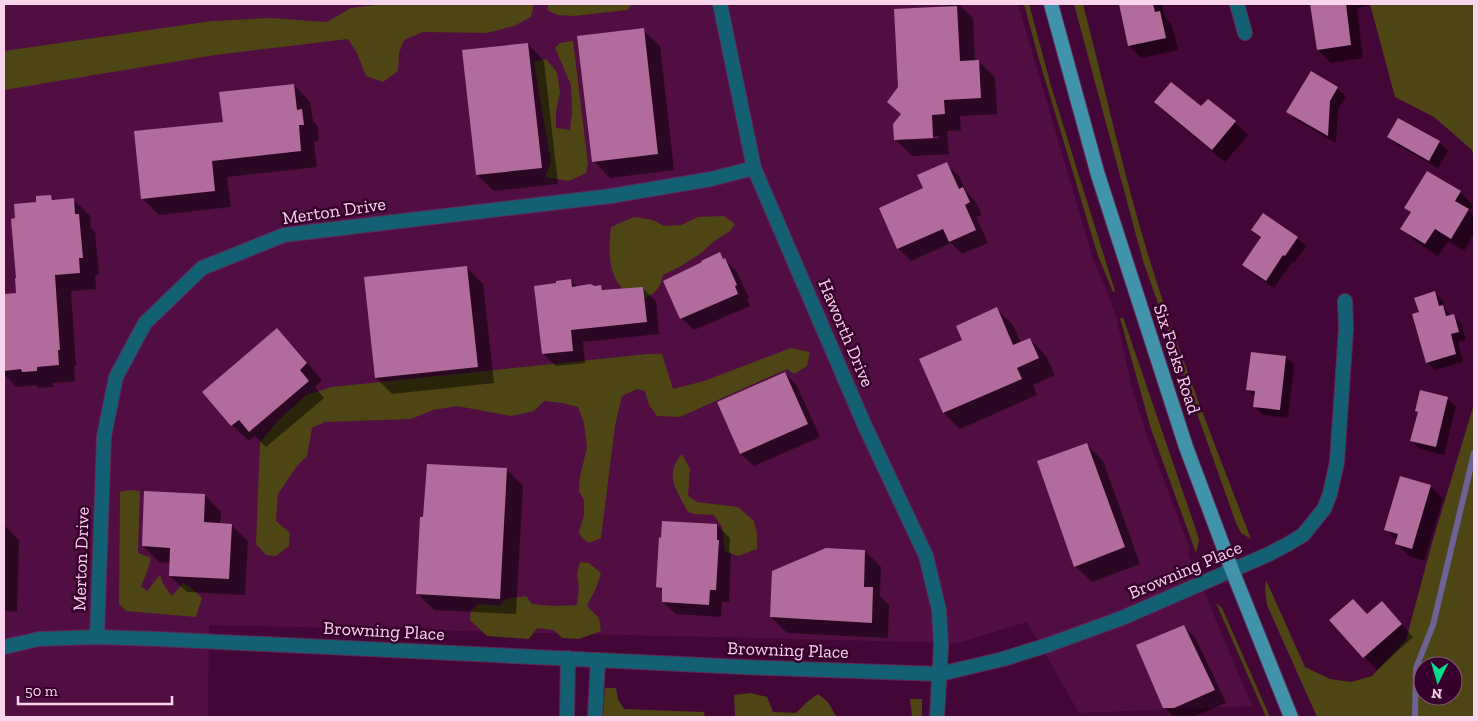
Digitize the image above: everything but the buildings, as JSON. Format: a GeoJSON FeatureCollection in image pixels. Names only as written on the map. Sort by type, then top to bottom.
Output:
{"type":"FeatureCollection","features":[{"type":"Feature","properties":{"kind":"main road","name":"Six Forks Road"},"geometry":{"type":"LineString","coordinates":[[1051,4],[1098,175],[1186,447],[1232,570],[1292,717]]}},
{"type":"Feature","properties":{"kind":"street","name":"Haworth Drive"},"geometry":{"type":"LineString","coordinates":[[720,4],[754,168],[880,459],[926,556],[939,610],[941,645],[938,717]]}},
{"type":"Feature","properties":{"kind":"street"},"geometry":{"type":"LineString","coordinates":[[1237,4],[1245,33]]}},
{"type":"Feature","properties":{"kind":"street","name":"Merton Drive"},"geometry":{"type":"LineString","coordinates":[[97,637],[104,436],[116,377],[145,323],[202,268],[284,235],[611,196],[712,179],[754,168]]}},
{"type":"Feature","properties":{"kind":"street","name":"Browning Place"},"geometry":{"type":"LineString","coordinates":[[4,647],[39,639],[97,637],[743,667],[940,674],[1003,659],[1122,618],[1269,554],[1303,535],[1324,509],[1330,494],[1337,462],[1346,329],[1345,301]]}},
{"type":"Feature","properties":{"kind":"street"},"geometry":{"type":"LineString","coordinates":[[567,717],[568,658]]}},
{"type":"Feature","properties":{"kind":"street"},"geometry":{"type":"LineString","coordinates":[[595,717],[598,660]]}},
{"type":"Feature","properties":{"kind":"shaded area"},"geometry":{"type":"Polygon","coordinates":[[[4,4],[1018,4],[1093,259],[1116,316],[1131,384],[1147,436],[1190,549],[1188,553],[1252,706],[1079,713],[1027,622],[958,643],[209,625],[208,717],[4,717],[4,4]]]}},
{"type":"Feature","properties":{"kind":"shaded area"},"geometry":{"type":"Polygon","coordinates":[[[384,4],[534,4],[531,17],[514,26],[487,33],[423,32],[404,40],[399,53],[398,71],[383,82],[366,76],[357,53],[348,39],[215,55],[4,90],[4,51],[212,21],[270,18],[327,22],[351,8],[384,4]]]}},
{"type":"Feature","properties":{"kind":"shaded area"},"geometry":{"type":"Polygon","coordinates":[[[548,4],[632,4],[627,10],[574,16],[558,15],[547,10],[548,4]]]}},
{"type":"Feature","properties":{"kind":"shaded area"},"geometry":{"type":"Polygon","coordinates":[[[1024,4],[1029,4],[1051,86],[1115,291],[1113,292],[1098,256],[1024,4]]]}},
{"type":"Feature","properties":{"kind":"shaded area"},"geometry":{"type":"Polygon","coordinates":[[[1074,4],[1083,4],[1132,197],[1161,296],[1198,401],[1251,539],[1241,533],[1236,523],[1143,261],[1074,4]]]}},
{"type":"Feature","properties":{"kind":"shaded area"},"geometry":{"type":"Polygon","coordinates":[[[1370,4],[1474,4],[1474,158],[1472,150],[1434,117],[1395,97],[1370,4]]]}},
{"type":"Feature","properties":{"kind":"shaded area"},"geometry":{"type":"Polygon","coordinates":[[[573,41],[588,164],[586,173],[569,181],[545,177],[551,163],[534,62],[546,59],[557,72],[560,92],[556,111],[556,128],[570,130],[572,113],[571,85],[555,48],[560,43],[573,41]]]}},
{"type":"Feature","properties":{"kind":"shaded area"},"geometry":{"type":"Polygon","coordinates":[[[724,216],[735,224],[730,231],[713,242],[700,254],[663,275],[660,285],[651,295],[637,301],[617,282],[610,259],[611,227],[634,217],[653,220],[664,226],[681,225],[698,217],[724,216]]]}},
{"type":"Feature","properties":{"kind":"shaded area"},"geometry":{"type":"Polygon","coordinates":[[[1123,317],[1197,533],[1199,540],[1196,553],[1151,429],[1120,319],[1123,317]]]}},
{"type":"Feature","properties":{"kind":"shaded area"},"geometry":{"type":"Polygon","coordinates":[[[791,348],[810,352],[807,366],[794,374],[787,369],[680,417],[657,416],[649,405],[645,391],[637,389],[622,396],[615,426],[601,538],[589,543],[582,538],[579,532],[584,515],[584,500],[579,491],[580,477],[587,447],[584,423],[578,407],[544,401],[534,411],[512,416],[457,406],[433,410],[411,419],[325,422],[312,428],[307,456],[297,466],[278,494],[276,521],[290,533],[289,546],[276,556],[266,555],[256,544],[260,442],[278,421],[306,395],[332,387],[648,354],[662,354],[673,389],[704,381],[791,348]]]}},
{"type":"Feature","properties":{"kind":"shaded area"},"geometry":{"type":"Polygon","coordinates":[[[1474,404],[1474,717],[1317,717],[1267,605],[1266,580],[1305,667],[1330,679],[1351,682],[1372,676],[1406,640],[1432,543],[1474,404]]]}},
{"type":"Feature","properties":{"kind":"shaded area"},"geometry":{"type":"Polygon","coordinates":[[[682,454],[690,469],[688,496],[697,502],[738,507],[754,521],[757,534],[757,549],[738,556],[725,551],[722,527],[714,515],[688,512],[676,490],[673,476],[673,469],[682,454]]]}},
{"type":"Feature","properties":{"kind":"shaded area"},"geometry":{"type":"Polygon","coordinates":[[[140,491],[138,553],[151,558],[141,586],[147,591],[160,575],[163,584],[172,596],[183,583],[202,598],[196,617],[126,611],[119,604],[120,492],[140,491]]]}},
{"type":"Feature","properties":{"kind":"shaded area"},"geometry":{"type":"Polygon","coordinates":[[[580,562],[589,563],[601,573],[587,606],[599,618],[601,631],[579,639],[562,638],[554,630],[537,628],[529,639],[487,636],[470,620],[471,610],[480,604],[499,606],[506,599],[526,596],[532,604],[554,606],[577,605],[579,588],[577,574],[580,562]]]}},
{"type":"Feature","properties":{"kind":"shaded area"},"geometry":{"type":"Polygon","coordinates":[[[1216,603],[1222,608],[1270,717],[1266,717],[1216,603]]]}},
{"type":"Feature","properties":{"kind":"shaded area"},"geometry":{"type":"Polygon","coordinates":[[[605,688],[616,688],[618,699],[624,709],[704,712],[705,717],[603,717],[605,688]]]}},
{"type":"Feature","properties":{"kind":"shaded area"},"geometry":{"type":"Polygon","coordinates":[[[750,693],[767,697],[773,712],[796,713],[818,694],[828,702],[838,717],[735,717],[734,695],[750,693]]]}},
{"type":"Feature","properties":{"kind":"shaded area"},"geometry":{"type":"Polygon","coordinates":[[[910,699],[922,699],[922,717],[912,717],[910,699]]]}},
{"type":"Feature","properties":{"kind":"waterway"},"geometry":{"type":"LineString","coordinates":[[1415,717],[1416,668],[1433,625],[1474,453]]}}]}
